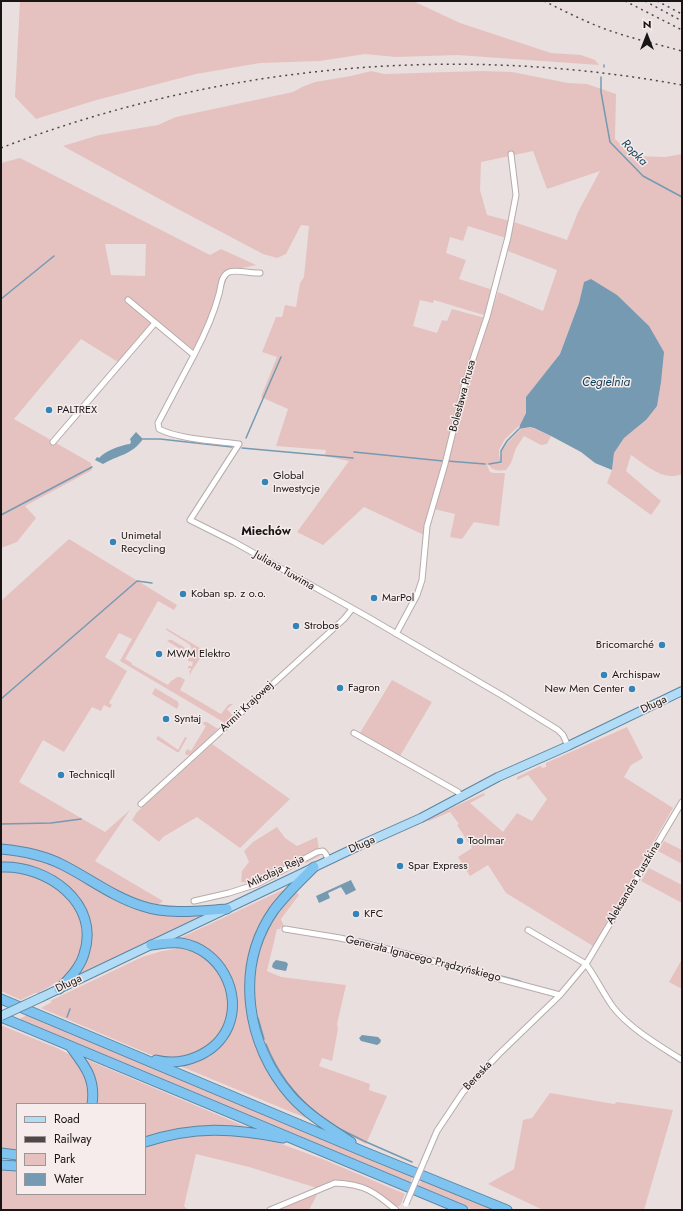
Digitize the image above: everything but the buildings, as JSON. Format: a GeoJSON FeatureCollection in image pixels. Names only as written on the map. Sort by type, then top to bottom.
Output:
{"type":"FeatureCollection","features":[{"type":"Feature","properties":{"kind":"highway"},"geometry":{"type":"LineString","coordinates":[[1,849],[30,853],[54,861],[120,897],[152,909],[184,911],[227,909]]}},
{"type":"Feature","properties":{"kind":"highway"},"geometry":{"type":"LineString","coordinates":[[1,867],[27,869],[51,879],[69,893],[82,912],[87,931],[87,943],[84,955],[76,969],[59,989]]}},
{"type":"Feature","properties":{"kind":"highway"},"geometry":{"type":"LineString","coordinates":[[314,867],[283,898],[274,911],[255,949],[249,993],[254,1028],[262,1051],[272,1070],[291,1096],[315,1118],[367,1153]]}},
{"type":"Feature","properties":{"kind":"highway"},"geometry":{"type":"LineString","coordinates":[[135,1055],[158,1061],[169,1062],[183,1061],[200,1056],[214,1046],[224,1034],[228,1027],[232,1011],[232,997],[226,976],[219,965],[209,955],[195,948],[182,944],[150,945]]}},
{"type":"Feature","properties":{"kind":"highway"},"geometry":{"type":"LineString","coordinates":[[1,999],[367,1153],[507,1210]]}},
{"type":"Feature","properties":{"kind":"highway"},"geometry":{"type":"LineString","coordinates":[[1,1017],[464,1210]]}},
{"type":"Feature","properties":{"kind":"highway"},"geometry":{"type":"LineString","coordinates":[[69,1045],[88,1073],[92,1087],[92,1103]]}},
{"type":"Feature","properties":{"kind":"highway"},"geometry":{"type":"LineString","coordinates":[[146,1142],[179,1133],[217,1130],[258,1133],[304,1143]]}},
{"type":"Feature","properties":{"kind":"highway"},"geometry":{"type":"LineString","coordinates":[[1,1153],[16,1155]]}},
{"type":"Feature","properties":{"kind":"highway"},"geometry":{"type":"LineString","coordinates":[[1,1165],[16,1166]]}},
{"type":"Feature","properties":{"kind":"main road","name":"Długa"},"geometry":{"type":"LineString","coordinates":[[1,1017],[415,820],[498,777],[568,746],[682,691]]}},
{"type":"Feature","properties":{"kind":"street","name":"Bolesława Prusa"},"geometry":{"type":"LineString","coordinates":[[396,634],[417,595],[422,580],[427,526],[448,454],[465,383],[487,317],[508,237],[516,195],[511,154]]}},
{"type":"Feature","properties":{"kind":"street","name":"Juliana Tuwima"},"geometry":{"type":"LineString","coordinates":[[260,273],[238,271],[228,272],[223,276],[213,315],[204,336],[158,423],[159,429],[166,432],[195,439],[239,444],[190,520],[234,542],[396,634],[552,726],[561,733],[568,746]]}},
{"type":"Feature","properties":{"kind":"street"},"geometry":{"type":"LineString","coordinates":[[128,300],[194,355]]}},
{"type":"Feature","properties":{"kind":"street"},"geometry":{"type":"LineString","coordinates":[[53,442],[155,323]]}},
{"type":"Feature","properties":{"kind":"street","name":"Armii Krajowej"},"geometry":{"type":"LineString","coordinates":[[141,804],[333,630],[348,616],[352,609]]}},
{"type":"Feature","properties":{"kind":"street"},"geometry":{"type":"LineString","coordinates":[[354,733],[458,792],[461,797]]}},
{"type":"Feature","properties":{"kind":"street","name":"Aleksandra Puszkina"},"geometry":{"type":"LineString","coordinates":[[586,964],[682,802]]}},
{"type":"Feature","properties":{"kind":"street","name":"Mikołaja Reja"},"geometry":{"type":"LineString","coordinates":[[194,901],[257,884],[317,852],[323,851],[329,860]]}},
{"type":"Feature","properties":{"kind":"street","name":"Generała Ignacego Prądzyńskiego"},"geometry":{"type":"LineString","coordinates":[[285,929],[340,938],[387,949],[560,995]]}},
{"type":"Feature","properties":{"kind":"street"},"geometry":{"type":"LineString","coordinates":[[528,930],[586,964],[619,1013],[655,1043],[682,1060]]}},
{"type":"Feature","properties":{"kind":"street","name":"Bereska"},"geometry":{"type":"LineString","coordinates":[[404,1210],[438,1131],[463,1092],[499,1054],[560,995],[586,964]]}},
{"type":"Feature","properties":{"kind":"street"},"geometry":{"type":"LineString","coordinates":[[270,1210],[335,1183],[368,1189],[377,1194],[396,1210]]}},
{"type":"Feature","properties":{"kind":"green space"},"geometry":{"type":"Polygon","coordinates":[[[20,1],[413,1],[460,23],[551,53],[581,55],[595,60],[599,65],[457,55],[396,57],[365,54],[320,61],[260,63],[196,74],[93,101],[36,119],[15,97],[20,1]]]}},
{"type":"Feature","properties":{"kind":"green space"},"geometry":{"type":"Polygon","coordinates":[[[371,71],[384,74],[482,71],[512,72],[568,83],[587,84],[616,94],[615,139],[633,156],[665,157],[682,154],[682,474],[668,476],[661,474],[649,468],[631,455],[626,471],[661,501],[651,515],[607,483],[612,470],[614,453],[624,438],[646,420],[584,282],[579,303],[560,354],[526,397],[526,413],[520,425],[505,439],[499,450],[501,464],[502,451],[508,442],[521,429],[530,427],[551,436],[547,444],[541,445],[524,436],[516,448],[511,463],[506,470],[496,470],[487,465],[490,472],[505,473],[499,526],[474,522],[462,539],[450,537],[455,514],[434,509],[425,526],[424,535],[364,507],[323,545],[297,532],[349,461],[325,456],[326,450],[276,446],[288,409],[261,397],[277,357],[262,352],[276,317],[282,317],[285,305],[296,307],[300,283],[304,277],[309,226],[301,225],[286,254],[277,258],[263,254],[63,146],[99,135],[158,125],[176,117],[293,92],[315,82],[371,71]],[[533,151],[481,162],[480,190],[487,215],[510,221],[506,238],[468,226],[463,241],[450,237],[446,253],[466,260],[459,279],[493,290],[486,314],[484,315],[434,300],[433,303],[420,300],[413,326],[437,333],[442,320],[447,321],[452,309],[485,318],[468,368],[467,386],[498,292],[543,311],[557,270],[508,251],[514,222],[567,240],[578,212],[600,171],[547,189],[533,151]]]}},
{"type":"Feature","properties":{"kind":"green space"},"geometry":{"type":"Polygon","coordinates":[[[20,158],[210,255],[221,249],[256,265],[238,269],[227,269],[219,285],[208,323],[194,350],[155,320],[118,362],[81,339],[14,419],[91,463],[92,470],[25,506],[36,518],[17,542],[1,548],[1,163],[20,158]],[[105,244],[111,275],[145,276],[146,244],[105,244]]]}},
{"type":"Feature","properties":{"kind":"green space"},"geometry":{"type":"Polygon","coordinates":[[[69,539],[177,605],[174,610],[158,601],[125,659],[168,685],[172,680],[180,677],[185,680],[180,690],[221,714],[228,705],[233,704],[227,709],[233,716],[225,723],[120,661],[132,639],[119,633],[105,657],[127,671],[109,703],[112,705],[110,708],[104,705],[101,711],[92,707],[64,752],[43,740],[19,782],[105,832],[130,810],[95,861],[163,901],[155,907],[130,899],[64,862],[1,845],[1,601],[69,539]]]}},
{"type":"Feature","properties":{"kind":"green space"},"geometry":{"type":"Polygon","coordinates":[[[166,628],[205,651],[191,672],[191,675],[189,671],[191,670],[190,668],[188,669],[188,666],[192,666],[193,662],[188,661],[189,656],[193,657],[190,655],[192,648],[189,644],[168,631],[166,628]]]}},
{"type":"Feature","properties":{"kind":"green space"},"geometry":{"type":"Polygon","coordinates":[[[172,640],[184,647],[185,653],[182,658],[178,658],[182,650],[167,641],[172,640]]]}},
{"type":"Feature","properties":{"kind":"green space"},"geometry":{"type":"Polygon","coordinates":[[[392,680],[432,702],[400,756],[360,733],[392,680]]]}},
{"type":"Feature","properties":{"kind":"green space"},"geometry":{"type":"Polygon","coordinates":[[[155,688],[177,701],[179,704],[177,709],[152,694],[155,688]]]}},
{"type":"Feature","properties":{"kind":"green space"},"geometry":{"type":"Polygon","coordinates":[[[204,722],[207,722],[218,729],[191,755],[186,755],[185,752],[188,749],[191,751],[206,726],[203,724],[204,722]]]}},
{"type":"Feature","properties":{"kind":"green space"},"geometry":{"type":"Polygon","coordinates":[[[627,727],[643,758],[631,765],[624,777],[673,808],[593,946],[506,893],[488,865],[470,876],[458,857],[472,848],[457,825],[459,824],[450,812],[429,821],[426,820],[484,793],[485,795],[470,803],[503,832],[517,813],[532,821],[547,799],[528,775],[517,780],[517,777],[540,766],[542,768],[546,767],[546,763],[627,727]]]}},
{"type":"Feature","properties":{"kind":"green space"},"geometry":{"type":"Polygon","coordinates":[[[158,736],[178,750],[185,737],[187,738],[179,752],[177,752],[156,739],[158,736]]]}},
{"type":"Feature","properties":{"kind":"green space"},"geometry":{"type":"Polygon","coordinates":[[[212,744],[290,799],[240,848],[197,817],[163,837],[159,842],[132,820],[137,812],[212,744]]]}},
{"type":"Feature","properties":{"kind":"green space"},"geometry":{"type":"Polygon","coordinates":[[[277,827],[285,838],[297,846],[317,837],[320,856],[306,863],[297,860],[252,883],[241,882],[242,871],[249,862],[244,851],[253,842],[277,827]]]}},
{"type":"Feature","properties":{"kind":"green space"},"geometry":{"type":"Polygon","coordinates":[[[664,841],[682,850],[682,864],[658,851],[664,841]]]}},
{"type":"Feature","properties":{"kind":"green space"},"geometry":{"type":"Polygon","coordinates":[[[1,852],[12,853],[49,862],[117,899],[205,914],[77,976],[88,954],[92,936],[90,922],[85,909],[67,886],[55,877],[25,865],[1,864],[1,852]]]}},
{"type":"Feature","properties":{"kind":"green space"},"geometry":{"type":"Polygon","coordinates":[[[649,868],[682,885],[682,903],[641,881],[649,868]]]}},
{"type":"Feature","properties":{"kind":"green space"},"geometry":{"type":"Polygon","coordinates":[[[1,871],[20,872],[38,876],[58,890],[75,907],[83,928],[84,939],[81,951],[76,963],[69,973],[38,993],[21,1000],[1,991],[1,871]]]}},
{"type":"Feature","properties":{"kind":"green space"},"geometry":{"type":"Polygon","coordinates":[[[291,886],[250,960],[257,1046],[313,1121],[180,1066],[204,1058],[219,1047],[226,1036],[236,1009],[237,996],[230,974],[217,957],[204,947],[178,939],[291,886]]]}},
{"type":"Feature","properties":{"kind":"green space"},"geometry":{"type":"Polygon","coordinates":[[[296,892],[299,895],[281,919],[284,927],[277,929],[267,971],[281,977],[346,985],[337,1024],[338,1029],[332,1061],[322,1058],[319,1066],[370,1084],[369,1090],[387,1096],[366,1144],[333,1126],[314,1113],[294,1095],[275,1069],[261,1038],[253,993],[259,950],[270,923],[286,900],[296,892]]]}},
{"type":"Feature","properties":{"kind":"green space"},"geometry":{"type":"Polygon","coordinates":[[[177,947],[194,951],[216,969],[225,984],[228,1005],[226,1018],[220,1030],[202,1049],[190,1055],[177,1058],[158,1057],[41,1008],[52,1002],[50,1001],[142,957],[175,949],[177,947]]]}},
{"type":"Feature","properties":{"kind":"green space"},"geometry":{"type":"Polygon","coordinates":[[[682,959],[682,989],[669,982],[682,959]]]}},
{"type":"Feature","properties":{"kind":"green space"},"geometry":{"type":"Polygon","coordinates":[[[27,1015],[413,1175],[410,1183],[18,1020],[27,1015]]]}},
{"type":"Feature","properties":{"kind":"green space"},"geometry":{"type":"Polygon","coordinates":[[[3,1026],[57,1048],[74,1057],[88,1081],[89,1103],[16,1103],[16,1151],[1,1150],[1,1027],[3,1026]]]}},
{"type":"Feature","properties":{"kind":"green space"},"geometry":{"type":"Polygon","coordinates":[[[83,1058],[256,1131],[146,1139],[146,1103],[94,1103],[83,1058]]]}},
{"type":"Feature","properties":{"kind":"green space"},"geometry":{"type":"Polygon","coordinates":[[[550,1093],[614,1104],[617,1102],[673,1110],[644,1210],[543,1210],[488,1184],[514,1169],[523,1120],[532,1118],[550,1093]]]}},
{"type":"Feature","properties":{"kind":"green space"},"geometry":{"type":"Polygon","coordinates":[[[221,1134],[259,1137],[325,1160],[405,1194],[400,1206],[397,1206],[396,1208],[377,1193],[336,1181],[317,1188],[249,1167],[196,1154],[184,1206],[188,1210],[1,1210],[1,1168],[16,1170],[16,1195],[146,1195],[146,1145],[181,1136],[221,1134]]]}},
{"type":"Feature","properties":{"kind":"green space"},"geometry":{"type":"Polygon","coordinates":[[[422,1179],[498,1210],[474,1210],[418,1187],[422,1179]]]}},
{"type":"Feature","properties":{"kind":"green space"},"geometry":{"type":"Polygon","coordinates":[[[319,1191],[309,1210],[276,1210],[300,1201],[319,1191]]]}},
{"type":"Feature","properties":{"kind":"water","name":"Cegielnia"},"geometry":{"type":"Polygon","coordinates":[[[591,279],[617,295],[649,326],[664,352],[657,406],[646,420],[624,438],[614,453],[612,470],[595,463],[581,452],[534,428],[530,427],[519,429],[526,413],[526,397],[560,354],[579,303],[584,282],[591,279]]]}},
{"type":"Feature","properties":{"kind":"water"},"geometry":{"type":"Polygon","coordinates":[[[136,432],[143,439],[129,452],[103,464],[95,460],[97,457],[99,458],[113,449],[130,444],[130,439],[136,432]]]}},
{"type":"Feature","properties":{"kind":"water"},"geometry":{"type":"Polygon","coordinates":[[[351,880],[356,890],[346,895],[341,887],[328,893],[330,898],[319,903],[316,896],[351,880]]]}},
{"type":"Feature","properties":{"kind":"water"},"geometry":{"type":"Polygon","coordinates":[[[276,960],[286,962],[288,964],[286,971],[272,967],[276,960]]]}},
{"type":"Feature","properties":{"kind":"water"},"geometry":{"type":"Polygon","coordinates":[[[362,1035],[378,1037],[381,1040],[380,1043],[377,1045],[361,1041],[359,1038],[362,1035]]]}},
{"type":"Feature","properties":{"kind":"waterway","name":"Ropka"},"geometry":{"type":"LineString","coordinates":[[601,77],[601,92],[610,142],[643,176],[682,197]]}},
{"type":"Feature","properties":{"kind":"waterway"},"geometry":{"type":"LineString","coordinates":[[1,299],[54,256]]}},
{"type":"Feature","properties":{"kind":"waterway"},"geometry":{"type":"LineString","coordinates":[[246,438],[281,357]]}},
{"type":"Feature","properties":{"kind":"waterway"},"geometry":{"type":"LineString","coordinates":[[489,464],[501,462],[501,451],[507,441],[519,429]]}},
{"type":"Feature","properties":{"kind":"waterway"},"geometry":{"type":"LineString","coordinates":[[143,439],[160,439],[232,447]]}},
{"type":"Feature","properties":{"kind":"waterway"},"geometry":{"type":"LineString","coordinates":[[242,448],[353,458]]}},
{"type":"Feature","properties":{"kind":"waterway"},"geometry":{"type":"LineString","coordinates":[[354,452],[443,461]]}},
{"type":"Feature","properties":{"kind":"waterway"},"geometry":{"type":"LineString","coordinates":[[447,461],[485,464]]}},
{"type":"Feature","properties":{"kind":"waterway"},"geometry":{"type":"LineString","coordinates":[[1,515],[92,467]]}},
{"type":"Feature","properties":{"kind":"waterway"},"geometry":{"type":"LineString","coordinates":[[1,699],[137,581],[152,583]]}},
{"type":"Feature","properties":{"kind":"waterway"},"geometry":{"type":"LineString","coordinates":[[1,824],[51,823],[81,819]]}},
{"type":"Feature","properties":{"kind":"waterway"},"geometry":{"type":"LineString","coordinates":[[359,939],[520,981]]}},
{"type":"Feature","properties":{"kind":"waterway"},"geometry":{"type":"LineString","coordinates":[[67,1017],[70,1009]]}},
{"type":"Feature","properties":{"kind":"waterway"},"geometry":{"type":"LineString","coordinates":[[258,1018],[264,1039]]}},
{"type":"Feature","properties":{"kind":"waterway"},"geometry":{"type":"LineString","coordinates":[[266,1044],[275,1064],[287,1082],[301,1099],[318,1114]]}},
{"type":"Feature","properties":{"kind":"waterway"},"geometry":{"type":"LineString","coordinates":[[336,1127],[412,1162]]}},
{"type":"Feature","properties":{"kind":"railway"},"geometry":{"type":"LineString","coordinates":[[544,1],[605,29],[682,51]]}},
{"type":"Feature","properties":{"kind":"railway"},"geometry":{"type":"LineString","coordinates":[[625,1],[682,30]]}},
{"type":"Feature","properties":{"kind":"railway"},"geometry":{"type":"LineString","coordinates":[[645,1],[682,21]]}},
{"type":"Feature","properties":{"kind":"railway"},"geometry":{"type":"LineString","coordinates":[[657,1],[682,14]]}},
{"type":"Feature","properties":{"kind":"railway"},"geometry":{"type":"LineString","coordinates":[[1,148],[83,120],[166,97],[251,81],[337,70],[423,65],[510,65],[596,72],[682,85]]}},
{"type":"Feature","properties":{"kind":"place","name":"PALTREX"},"geometry":{"type":"Point","coordinates":[49,410]}},
{"type":"Feature","properties":{"kind":"place","name":"Global Inwestycje"},"geometry":{"type":"Point","coordinates":[265,482]}},
{"type":"Feature","properties":{"kind":"place","name":"Unimetal Recycling"},"geometry":{"type":"Point","coordinates":[113,542]}},
{"type":"Feature","properties":{"kind":"place","name":"Koban sp. z o.o."},"geometry":{"type":"Point","coordinates":[183,594]}},
{"type":"Feature","properties":{"kind":"place","name":"MarPol"},"geometry":{"type":"Point","coordinates":[374,598]}},
{"type":"Feature","properties":{"kind":"place","name":"Strobos"},"geometry":{"type":"Point","coordinates":[296,626]}},
{"type":"Feature","properties":{"kind":"place","name":"Bricomarché"},"geometry":{"type":"Point","coordinates":[662,645]}},
{"type":"Feature","properties":{"kind":"place","name":"MWM Elektro"},"geometry":{"type":"Point","coordinates":[159,654]}},
{"type":"Feature","properties":{"kind":"place","name":"Archispaw"},"geometry":{"type":"Point","coordinates":[604,675]}},
{"type":"Feature","properties":{"kind":"place","name":"Fagron"},"geometry":{"type":"Point","coordinates":[340,688]}},
{"type":"Feature","properties":{"kind":"place","name":"New Men Center"},"geometry":{"type":"Point","coordinates":[632,689]}},
{"type":"Feature","properties":{"kind":"place","name":"Syntaj"},"geometry":{"type":"Point","coordinates":[166,719]}},
{"type":"Feature","properties":{"kind":"place","name":"Technicqll"},"geometry":{"type":"Point","coordinates":[61,775]}},
{"type":"Feature","properties":{"kind":"place","name":"Toolmar"},"geometry":{"type":"Point","coordinates":[460,841]}},
{"type":"Feature","properties":{"kind":"place","name":"Spar Express"},"geometry":{"type":"Point","coordinates":[400,866]}},
{"type":"Feature","properties":{"kind":"place","name":"KFC"},"geometry":{"type":"Point","coordinates":[356,914]}},
{"type":"Feature","properties":{"kind":"district","name":"Miechów"},"geometry":{"type":"Point","coordinates":[266,532]}}]}
